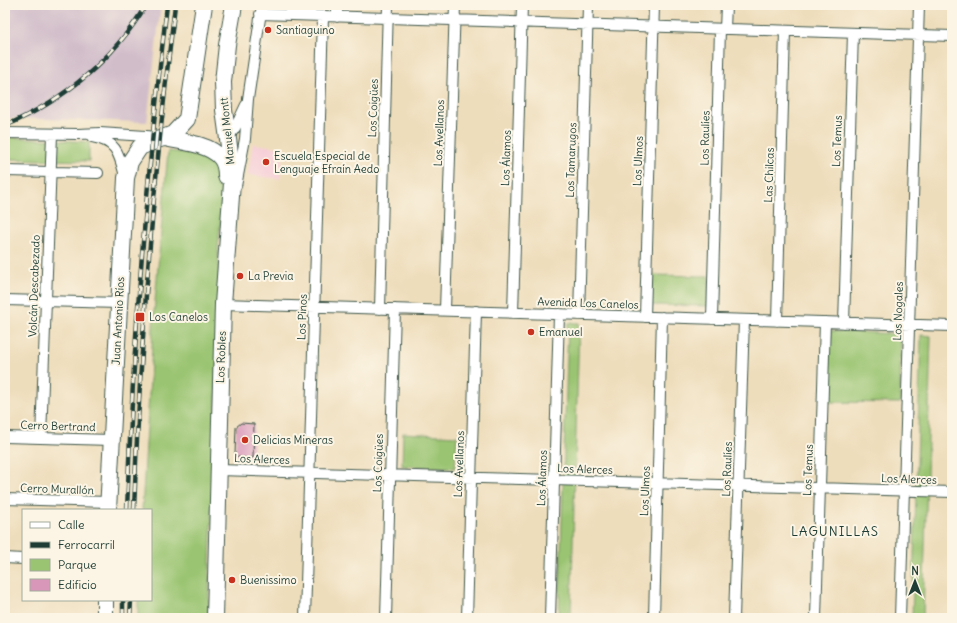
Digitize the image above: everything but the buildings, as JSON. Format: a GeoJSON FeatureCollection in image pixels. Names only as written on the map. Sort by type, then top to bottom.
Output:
{"type":"FeatureCollection","features":[{"type":"Feature","properties":{"kind":"main road"},"geometry":{"type":"LineString","coordinates":[[158,141],[180,129],[189,114],[204,5]]}},
{"type":"Feature","properties":{"kind":"main road","name":"Manuel Montt"},"geometry":{"type":"LineString","coordinates":[[229,209],[231,161],[224,110],[224,82],[227,45],[234,5]]}},
{"type":"Feature","properties":{"kind":"main road"},"geometry":{"type":"LineString","coordinates":[[158,141],[202,146],[216,145],[228,138]]}},
{"type":"Feature","properties":{"kind":"main road","name":"Juan Antonio Ríos"},"geometry":{"type":"LineString","coordinates":[[108,506],[126,178],[133,154],[140,147],[158,141]]}},
{"type":"Feature","properties":{"kind":"main road"},"geometry":{"type":"LineString","coordinates":[[202,146],[216,154],[223,161],[229,209]]}},
{"type":"Feature","properties":{"kind":"main road","name":"Los Robles"},"geometry":{"type":"LineString","coordinates":[[215,618],[223,304],[229,209]]}},
{"type":"Feature","properties":{"kind":"main road"},"geometry":{"type":"LineString","coordinates":[[105,601],[105,618]]}},
{"type":"Feature","properties":{"kind":"street"},"geometry":{"type":"LineString","coordinates":[[337,5],[337,17]]}},
{"type":"Feature","properties":{"kind":"street","name":"Los Coigües"},"geometry":{"type":"LineString","coordinates":[[380,308],[388,5]]}},
{"type":"Feature","properties":{"kind":"street","name":"Los Avellanos"},"geometry":{"type":"LineString","coordinates":[[445,310],[455,5]]}},
{"type":"Feature","properties":{"kind":"street","name":"Los Álamos"},"geometry":{"type":"LineString","coordinates":[[513,313],[522,5]]}},
{"type":"Feature","properties":{"kind":"street","name":"Los Tamarugos"},"geometry":{"type":"LineString","coordinates":[[579,315],[588,5]]}},
{"type":"Feature","properties":{"kind":"street","name":"Los Ulmos"},"geometry":{"type":"LineString","coordinates":[[645,317],[654,5]]}},
{"type":"Feature","properties":{"kind":"street","name":"Los Raulíes"},"geometry":{"type":"LineString","coordinates":[[712,319],[722,29],[726,5]]}},
{"type":"Feature","properties":{"kind":"street","name":"Los Nogales"},"geometry":{"type":"LineString","coordinates":[[900,618],[919,5]]}},
{"type":"Feature","properties":{"kind":"street"},"geometry":{"type":"LineString","coordinates":[[261,10],[323,17],[952,36]]}},
{"type":"Feature","properties":{"kind":"street","name":"Los Robles"},"geometry":{"type":"LineString","coordinates":[[229,209],[240,172],[245,139],[248,99],[261,10]]}},
{"type":"Feature","properties":{"kind":"street","name":"Los Pinos"},"geometry":{"type":"LineString","coordinates":[[305,618],[323,17]]}},
{"type":"Feature","properties":{"kind":"street","name":"Las Chilcas"},"geometry":{"type":"LineString","coordinates":[[777,321],[785,31]]}},
{"type":"Feature","properties":{"kind":"street","name":"Los Temus"},"geometry":{"type":"LineString","coordinates":[[844,323],[853,33]]}},
{"type":"Feature","properties":{"kind":"street","name":"Los Robles"},"geometry":{"type":"LineString","coordinates":[[228,138],[235,128],[248,99]]}},
{"type":"Feature","properties":{"kind":"street"},"geometry":{"type":"LineString","coordinates":[[5,132],[52,134],[106,133],[152,136],[158,141]]}},
{"type":"Feature","properties":{"kind":"street","name":"Volcán Descabezado"},"geometry":{"type":"LineString","coordinates":[[40,438],[52,134]]}},
{"type":"Feature","properties":{"kind":"street"},"geometry":{"type":"LineString","coordinates":[[78,134],[106,140],[113,145],[120,156],[126,178]]}},
{"type":"Feature","properties":{"kind":"street"},"geometry":{"type":"LineString","coordinates":[[5,171],[98,173]]}},
{"type":"Feature","properties":{"kind":"street"},"geometry":{"type":"LineString","coordinates":[[5,300],[119,303]]}},
{"type":"Feature","properties":{"kind":"street","name":"Avenida Los Canelos"},"geometry":{"type":"LineString","coordinates":[[223,304],[952,326]]}},
{"type":"Feature","properties":{"kind":"street","name":"Los Coigües"},"geometry":{"type":"LineString","coordinates":[[386,618],[395,309]]}},
{"type":"Feature","properties":{"kind":"street","name":"Los Avellanos"},"geometry":{"type":"LineString","coordinates":[[466,618],[476,311]]}},
{"type":"Feature","properties":{"kind":"street","name":"Los Álamos"},"geometry":{"type":"LineString","coordinates":[[550,618],[559,314]]}},
{"type":"Feature","properties":{"kind":"street","name":"Los Ulmos"},"geometry":{"type":"LineString","coordinates":[[654,618],[662,317]]}},
{"type":"Feature","properties":{"kind":"street","name":"Los Raulíes"},"geometry":{"type":"LineString","coordinates":[[734,618],[744,320]]}},
{"type":"Feature","properties":{"kind":"street","name":"Los Temus"},"geometry":{"type":"LineString","coordinates":[[816,618],[825,322]]}},
{"type":"Feature","properties":{"kind":"street","name":"Cerro Bertrand"},"geometry":{"type":"LineString","coordinates":[[5,437],[111,440]]}},
{"type":"Feature","properties":{"kind":"street","name":"Los Alerces"},"geometry":{"type":"LineString","coordinates":[[218,470],[952,492]]}},
{"type":"Feature","properties":{"kind":"street","name":"Cerro Murallón"},"geometry":{"type":"LineString","coordinates":[[5,499],[108,506]]}},
{"type":"Feature","properties":{"kind":"street"},"geometry":{"type":"LineString","coordinates":[[5,558],[22,558]]}},
{"type":"Feature","properties":{"kind":"shaded area"},"geometry":{"type":"Polygon","coordinates":[[[5,5],[161,5],[147,122],[5,118],[5,5]]]}},
{"type":"Feature","properties":{"kind":"shaded area","name":"Escuela Especial de Lenguaje Efraín Aedo"},"geometry":{"type":"Polygon","coordinates":[[[253,144],[284,148],[280,179],[248,175],[253,144]]]}},
{"type":"Feature","properties":{"kind":"green space"},"geometry":{"type":"Polygon","coordinates":[[[5,137],[89,142],[89,161],[5,159],[5,137]]]}},
{"type":"Feature","properties":{"kind":"green space"},"geometry":{"type":"Polygon","coordinates":[[[168,151],[198,154],[220,161],[225,173],[218,248],[220,294],[208,618],[138,618],[138,601],[152,601],[152,509],[142,509],[154,313],[168,151]]]}},
{"type":"Feature","properties":{"kind":"green space"},"geometry":{"type":"Polygon","coordinates":[[[651,275],[709,276],[709,306],[650,305],[651,275]]]}},
{"type":"Feature","properties":{"kind":"green space"},"geometry":{"type":"Polygon","coordinates":[[[568,323],[579,323],[571,618],[559,618],[568,323]]]}},
{"type":"Feature","properties":{"kind":"green space"},"geometry":{"type":"Polygon","coordinates":[[[830,331],[901,334],[900,403],[827,402],[830,331]]]}},
{"type":"Feature","properties":{"kind":"green space"},"geometry":{"type":"Polygon","coordinates":[[[921,335],[931,336],[923,618],[912,618],[921,335]]]}},
{"type":"Feature","properties":{"kind":"green space"},"geometry":{"type":"Polygon","coordinates":[[[403,433],[457,436],[455,468],[402,466],[403,433]]]}},
{"type":"Feature","properties":{"kind":"railway"},"geometry":{"type":"LineString","coordinates":[[5,126],[27,116],[47,104],[67,91],[85,76],[102,61],[118,43],[133,25],[146,5]]}},
{"type":"Feature","properties":{"kind":"railway"},"geometry":{"type":"LineString","coordinates":[[127,509],[137,320],[147,194],[167,5]]}},
{"type":"Feature","properties":{"kind":"railway"},"geometry":{"type":"LineString","coordinates":[[134,509],[140,383],[154,194],[175,5]]}},
{"type":"Feature","properties":{"kind":"railway"},"geometry":{"type":"LineString","coordinates":[[123,601],[123,618]]}},
{"type":"Feature","properties":{"kind":"railway"},"geometry":{"type":"LineString","coordinates":[[130,618],[131,601]]}},
{"type":"Feature","properties":{"kind":"place","name":"Santiaguino"},"geometry":{"type":"Point","coordinates":[268,30]}},
{"type":"Feature","properties":{"kind":"place","name":"Escuela Especial de Lenguaje Efraín Aedo"},"geometry":{"type":"Point","coordinates":[266,162]}},
{"type":"Feature","properties":{"kind":"place","name":"La Previa"},"geometry":{"type":"Point","coordinates":[240,276]}},
{"type":"Feature","properties":{"kind":"place","name":"Los Canelos"},"geometry":{"type":"Point","coordinates":[140,317]}},
{"type":"Feature","properties":{"kind":"place","name":"Emanuel"},"geometry":{"type":"Point","coordinates":[531,332]}},
{"type":"Feature","properties":{"kind":"place","name":"Delicias Mineras"},"geometry":{"type":"Point","coordinates":[245,440]}},
{"type":"Feature","properties":{"kind":"place","name":"Buenissimo"},"geometry":{"type":"Point","coordinates":[232,580]}},
{"type":"Feature","properties":{"kind":"district","name":"LAGUNILLAS"},"geometry":{"type":"Point","coordinates":[835,531]}}]}
